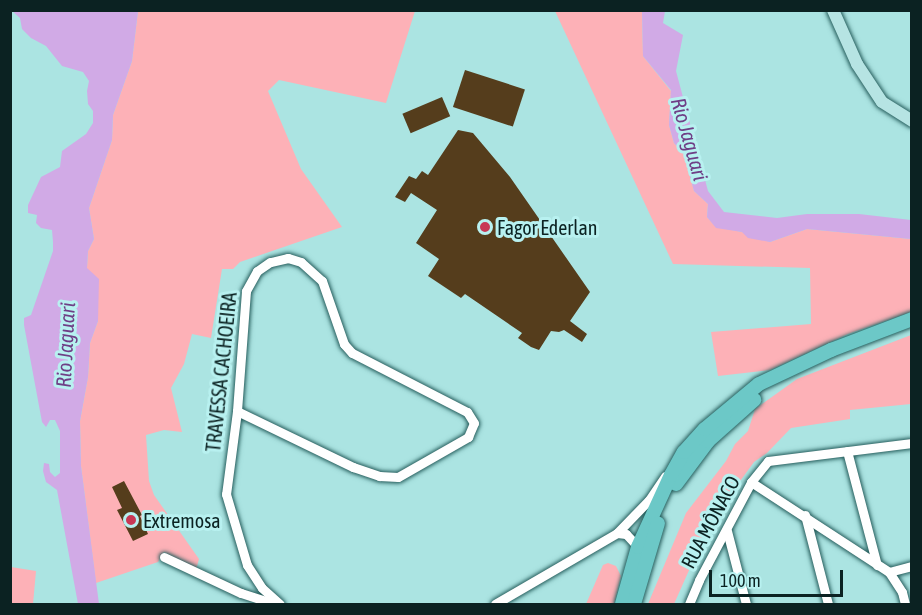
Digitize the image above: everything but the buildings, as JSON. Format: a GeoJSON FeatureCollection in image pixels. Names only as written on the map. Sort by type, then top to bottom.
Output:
{"type":"FeatureCollection","features":[{"type":"Feature","properties":{"kind":"main road"},"geometry":{"type":"LineString","coordinates":[[833,10],[857,64],[882,102],[912,121]]}},
{"type":"Feature","properties":{"kind":"main road"},"geometry":{"type":"LineString","coordinates":[[622,604],[638,547],[684,452],[705,429],[759,384],[849,342],[912,319]]}},
{"type":"Feature","properties":{"kind":"main road"},"geometry":{"type":"LineString","coordinates":[[634,604],[658,524],[679,477],[708,441],[767,390],[828,360],[912,328]]}},
{"type":"Feature","properties":{"kind":"street","name":"TRAVESSA CACHOEIRA"},"geometry":{"type":"LineString","coordinates":[[237,411],[352,467],[379,476],[398,477],[468,437],[474,423],[467,412],[352,353],[344,344],[322,281],[301,262],[288,258],[270,262],[250,279],[246,291],[237,411],[225,482],[228,507],[247,565],[262,588],[279,604]]}},
{"type":"Feature","properties":{"kind":"street"},"geometry":{"type":"LineString","coordinates":[[877,565],[847,451],[912,443]]}},
{"type":"Feature","properties":{"kind":"street","name":"RUA MÔNACO"},"geometry":{"type":"LineString","coordinates":[[689,604],[699,580],[752,482],[768,461],[847,451]]}},
{"type":"Feature","properties":{"kind":"street"},"geometry":{"type":"LineString","coordinates":[[495,604],[617,533],[649,500],[684,452]]}},
{"type":"Feature","properties":{"kind":"street"},"geometry":{"type":"LineString","coordinates":[[752,482],[889,572],[902,592],[905,604]]}},
{"type":"Feature","properties":{"kind":"street"},"geometry":{"type":"LineString","coordinates":[[805,515],[828,604]]}},
{"type":"Feature","properties":{"kind":"street"},"geometry":{"type":"LineString","coordinates":[[727,531],[746,604]]}},
{"type":"Feature","properties":{"kind":"street"},"geometry":{"type":"LineString","coordinates":[[617,533],[626,534],[638,547]]}},
{"type":"Feature","properties":{"kind":"street"},"geometry":{"type":"LineString","coordinates":[[164,557],[231,589],[279,604]]}},
{"type":"Feature","properties":{"kind":"street"},"geometry":{"type":"LineString","coordinates":[[889,572],[912,566]]}},
{"type":"Feature","properties":{"kind":"shaded area"},"geometry":{"type":"Polygon","coordinates":[[[138,11],[415,11],[386,103],[279,80],[268,91],[301,169],[342,227],[240,262],[233,269],[222,269],[211,338],[192,334],[184,364],[171,388],[182,432],[164,430],[146,435],[149,481],[154,495],[199,559],[196,570],[164,552],[158,562],[96,583],[81,466],[80,421],[88,377],[90,343],[98,321],[87,268],[88,251],[94,239],[89,208],[112,140],[113,115],[132,61],[138,11]]]}},
{"type":"Feature","properties":{"kind":"shaded area"},"geometry":{"type":"Polygon","coordinates":[[[555,11],[642,11],[643,56],[671,91],[669,125],[674,143],[684,154],[694,191],[708,204],[707,217],[716,227],[742,232],[770,242],[807,229],[911,239],[911,312],[848,334],[770,370],[718,376],[711,332],[811,324],[810,268],[673,264],[555,11]]]}},
{"type":"Feature","properties":{"kind":"shaded area"},"geometry":{"type":"Polygon","coordinates":[[[911,335],[911,404],[850,410],[850,419],[791,428],[767,453],[754,462],[711,521],[674,604],[648,604],[686,513],[726,461],[735,444],[748,431],[755,409],[797,379],[911,335]]]}},
{"type":"Feature","properties":{"kind":"shaded area"},"geometry":{"type":"Polygon","coordinates":[[[608,563],[616,566],[621,576],[614,604],[586,604],[603,565],[608,563]]]}},
{"type":"Feature","properties":{"kind":"shaded area"},"geometry":{"type":"Polygon","coordinates":[[[11,567],[36,571],[33,604],[11,604],[11,567]]]}},
{"type":"Feature","properties":{"kind":"water","name":"Rio Jaguari"},"geometry":{"type":"Polygon","coordinates":[[[11,10],[138,11],[132,61],[113,115],[112,140],[89,208],[94,239],[88,251],[87,268],[99,279],[98,321],[90,343],[88,377],[80,421],[81,466],[99,604],[78,604],[57,490],[46,482],[43,471],[44,463],[49,464],[50,472],[55,477],[60,473],[60,431],[55,420],[50,420],[46,427],[42,422],[24,325],[24,318],[31,315],[53,251],[52,230],[41,228],[36,223],[37,215],[28,213],[28,205],[41,177],[60,167],[62,151],[86,134],[93,123],[93,111],[88,104],[89,81],[83,72],[62,66],[46,46],[31,38],[22,29],[20,18],[11,10]]]}},
{"type":"Feature","properties":{"kind":"water","name":"Rio Jaguari"},"geometry":{"type":"Polygon","coordinates":[[[642,11],[665,11],[663,23],[683,35],[676,71],[708,191],[724,212],[777,218],[807,214],[859,214],[911,220],[911,239],[807,229],[770,242],[748,238],[742,232],[716,228],[707,217],[708,204],[694,191],[684,154],[674,143],[669,125],[671,90],[643,56],[642,11]]]}},
{"type":"Feature","properties":{"kind":"place","name":"Fagor Ederlan"},"geometry":{"type":"Point","coordinates":[485,227]}},
{"type":"Feature","properties":{"kind":"place","name":"Extremosa"},"geometry":{"type":"Point","coordinates":[131,520]}}]}
